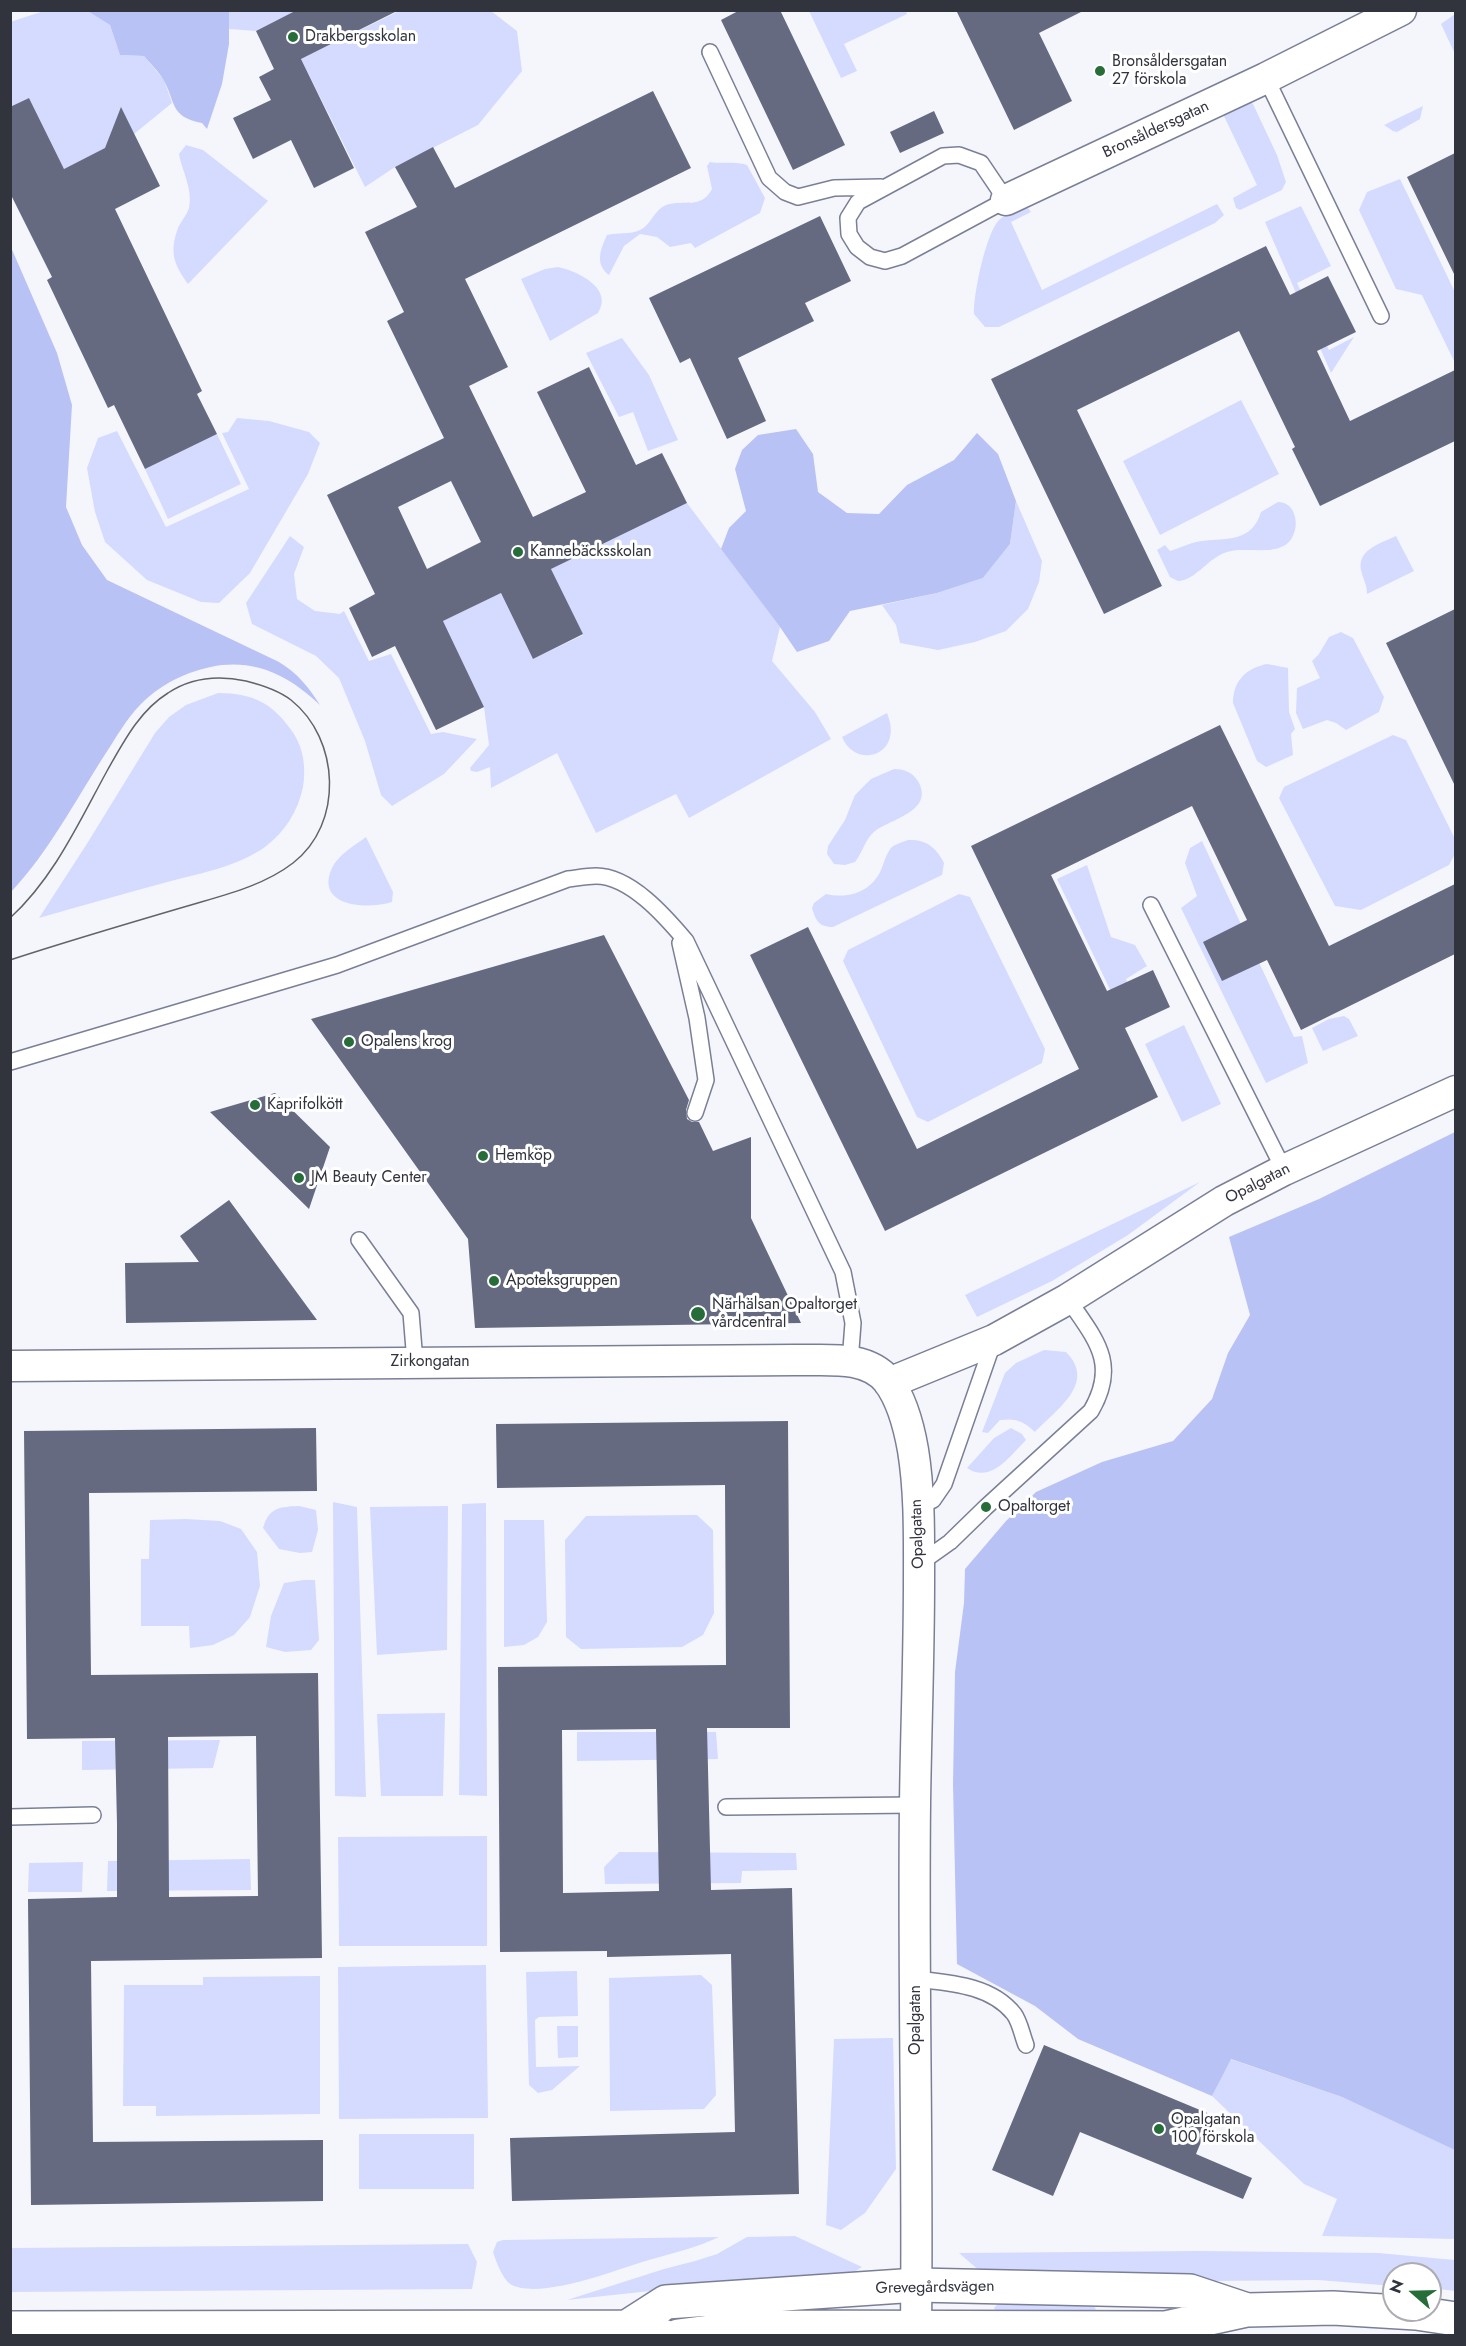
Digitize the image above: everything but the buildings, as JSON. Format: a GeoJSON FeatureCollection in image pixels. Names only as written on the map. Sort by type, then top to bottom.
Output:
{"type":"FeatureCollection","features":[{"type":"Feature","properties":{"kind":"street","name":"Bronsåldersgatan"},"geometry":{"type":"LineString","coordinates":[[1006,200],[1266,78],[1401,10]]}},
{"type":"Feature","properties":{"kind":"street","name":"Opalgatan"},"geometry":{"type":"LineString","coordinates":[[916,2328],[915,1805],[918,1507],[913,1451],[903,1409],[889,1383],[994,1340],[1068,1299],[1224,1201],[1284,1170],[1455,1092]]}},
{"type":"Feature","properties":{"kind":"street","name":"Zirkongatan"},"geometry":{"type":"LineString","coordinates":[[10,1366],[794,1360],[850,1362]]}},
{"type":"Feature","properties":{"kind":"street"},"geometry":{"type":"LineString","coordinates":[[850,1362],[877,1369],[889,1383]]}},
{"type":"Feature","properties":{"kind":"street","name":"Grevegårdsvägen"},"geometry":{"type":"LineString","coordinates":[[625,2330],[666,2302],[917,2285],[1190,2291],[1247,2310]]}},
{"type":"Feature","properties":{"kind":"street","name":"Grevegårdsvägen"},"geometry":{"type":"LineString","coordinates":[[678,2336],[749,2327],[1165,2328],[1247,2310],[1334,2308],[1416,2313],[1455,2319]]}},
{"type":"Feature","properties":{"kind":"street"},"geometry":{"type":"LineString","coordinates":[[10,2328],[625,2330],[663,2336]]}},
{"type":"Feature","properties":{"kind":"lane"},"geometry":{"type":"LineString","coordinates":[[710,52],[769,178],[776,185],[798,197],[834,188],[886,186]]}},
{"type":"Feature","properties":{"kind":"lane"},"geometry":{"type":"LineString","coordinates":[[1266,78],[1382,316]]}},
{"type":"Feature","properties":{"kind":"lane","name":"Bronsåldersgatan"},"geometry":{"type":"LineString","coordinates":[[959,155],[981,163],[1006,200],[902,256],[885,261],[870,257],[857,247],[849,234],[849,218],[858,201],[943,156],[959,155]]}},
{"type":"Feature","properties":{"kind":"lane"},"geometry":{"type":"LineString","coordinates":[[10,1062],[337,965],[568,879],[598,876],[632,887],[661,913],[686,941],[843,1272],[853,1323],[850,1362]]}},
{"type":"Feature","properties":{"kind":"lane"},"geometry":{"type":"LineString","coordinates":[[1151,905],[1284,1170]]}},
{"type":"Feature","properties":{"kind":"lane"},"geometry":{"type":"LineString","coordinates":[[677,931],[697,1018],[706,1080],[695,1113]]}},
{"type":"Feature","properties":{"kind":"lane"},"geometry":{"type":"LineString","coordinates":[[359,1240],[411,1313],[415,1362]]}},
{"type":"Feature","properties":{"kind":"lane"},"geometry":{"type":"LineString","coordinates":[[919,1564],[950,1542],[1091,1411],[1102,1393],[1105,1371],[1101,1352],[1068,1299]]}},
{"type":"Feature","properties":{"kind":"lane"},"geometry":{"type":"LineString","coordinates":[[918,1507],[933,1500],[944,1484],[994,1340]]}},
{"type":"Feature","properties":{"kind":"lane"},"geometry":{"type":"LineString","coordinates":[[726,1807],[915,1805]]}},
{"type":"Feature","properties":{"kind":"lane"},"geometry":{"type":"LineString","coordinates":[[10,1817],[93,1815]]}},
{"type":"Feature","properties":{"kind":"lane"},"geometry":{"type":"LineString","coordinates":[[916,1979],[959,1984],[998,1998],[1015,2016],[1026,2045]]}},
{"type":"Feature","properties":{"kind":"shaded area"},"geometry":{"type":"Polygon","coordinates":[[[88,10],[110,25],[120,55],[144,56],[164,80],[172,103],[134,134],[64,169],[29,98],[11,107],[10,22],[44,11],[88,10]]]}},
{"type":"Feature","properties":{"kind":"shaded area"},"geometry":{"type":"Polygon","coordinates":[[[88,11],[229,11],[229,44],[222,84],[207,129],[202,123],[184,117],[179,112],[163,79],[144,56],[120,55],[110,25],[88,11]]]}},
{"type":"Feature","properties":{"kind":"shaded area"},"geometry":{"type":"Polygon","coordinates":[[[229,11],[297,11],[256,31],[229,29],[229,11]]]}},
{"type":"Feature","properties":{"kind":"shaded area"},"geometry":{"type":"Polygon","coordinates":[[[399,11],[491,11],[517,31],[522,71],[478,125],[395,167],[365,187],[301,59],[399,11]]]}},
{"type":"Feature","properties":{"kind":"shaded area"},"geometry":{"type":"Polygon","coordinates":[[[809,11],[906,11],[907,14],[844,44],[857,71],[841,78],[809,11]]]}},
{"type":"Feature","properties":{"kind":"shaded area"},"geometry":{"type":"Polygon","coordinates":[[[1455,14],[1455,54],[1441,24],[1455,14]]]}},
{"type":"Feature","properties":{"kind":"shaded area"},"geometry":{"type":"Polygon","coordinates":[[[1250,102],[1277,155],[1286,182],[1282,190],[1240,210],[1236,208],[1233,198],[1257,185],[1222,112],[1250,102]]]}},
{"type":"Feature","properties":{"kind":"shaded area"},"geometry":{"type":"Polygon","coordinates":[[[1423,106],[1420,119],[1397,132],[1384,125],[1423,106]]]}},
{"type":"Feature","properties":{"kind":"shaded area"},"geometry":{"type":"Polygon","coordinates":[[[186,145],[203,150],[268,201],[188,284],[174,258],[175,237],[188,211],[190,201],[179,154],[186,145]]]}},
{"type":"Feature","properties":{"kind":"shaded area"},"geometry":{"type":"Polygon","coordinates":[[[710,162],[747,165],[765,198],[760,213],[695,248],[691,243],[670,247],[657,237],[640,234],[624,246],[609,275],[604,271],[600,256],[607,235],[640,230],[647,225],[658,210],[666,205],[703,200],[712,189],[707,166],[710,162]]]}},
{"type":"Feature","properties":{"kind":"shaded area"},"geometry":{"type":"Polygon","coordinates":[[[1400,179],[1455,292],[1454,361],[1422,295],[1396,289],[1359,210],[1367,192],[1400,179]]]}},
{"type":"Feature","properties":{"kind":"shaded area"},"geometry":{"type":"Polygon","coordinates":[[[1217,204],[1224,215],[1215,223],[999,327],[985,327],[974,314],[978,279],[989,237],[999,220],[1009,214],[1028,208],[1031,212],[1011,222],[1042,290],[1217,204]]]}},
{"type":"Feature","properties":{"kind":"shaded area"},"geometry":{"type":"Polygon","coordinates":[[[1301,206],[1331,266],[1297,283],[1329,350],[1354,337],[1331,373],[1265,222],[1301,206]]]}},
{"type":"Feature","properties":{"kind":"shaded area"},"geometry":{"type":"Polygon","coordinates":[[[10,245],[57,353],[72,405],[66,507],[82,545],[107,580],[279,662],[302,681],[320,705],[287,679],[275,673],[237,664],[211,667],[189,673],[168,683],[141,704],[121,729],[49,844],[11,892],[10,245]]]}},
{"type":"Feature","properties":{"kind":"shaded area"},"geometry":{"type":"Polygon","coordinates":[[[558,267],[575,272],[591,282],[601,296],[602,304],[598,313],[550,341],[521,279],[545,269],[558,267]]]}},
{"type":"Feature","properties":{"kind":"shaded area"},"geometry":{"type":"Polygon","coordinates":[[[622,338],[649,375],[678,440],[648,451],[633,412],[619,417],[586,353],[622,338]]]}},
{"type":"Feature","properties":{"kind":"shaded area"},"geometry":{"type":"Polygon","coordinates":[[[1241,400],[1279,474],[1160,535],[1123,461],[1241,400]]]}},
{"type":"Feature","properties":{"kind":"shaded area"},"geometry":{"type":"Polygon","coordinates":[[[237,418],[269,421],[309,432],[320,443],[308,474],[250,573],[219,603],[201,602],[147,580],[105,542],[95,512],[87,468],[98,438],[117,431],[166,527],[249,489],[222,433],[228,432],[237,418]]]}},
{"type":"Feature","properties":{"kind":"shaded area"},"geometry":{"type":"Polygon","coordinates":[[[796,429],[813,454],[818,492],[847,513],[879,514],[907,485],[954,460],[977,433],[998,454],[1016,501],[1010,544],[983,578],[937,593],[850,611],[829,641],[797,652],[721,549],[729,528],[746,511],[735,469],[742,450],[758,435],[796,429]]]}},
{"type":"Feature","properties":{"kind":"shaded area"},"geometry":{"type":"Polygon","coordinates":[[[217,434],[241,484],[168,519],[145,469],[217,434]]]}},
{"type":"Feature","properties":{"kind":"shaded area"},"geometry":{"type":"Polygon","coordinates":[[[1016,501],[1042,561],[1039,582],[1028,609],[1006,631],[975,642],[938,650],[900,643],[896,625],[882,605],[937,593],[983,578],[1010,544],[1016,501]]]}},
{"type":"Feature","properties":{"kind":"shaded area"},"geometry":{"type":"Polygon","coordinates":[[[1278,502],[1290,507],[1296,522],[1296,528],[1289,542],[1282,547],[1224,553],[1190,578],[1178,581],[1170,577],[1157,550],[1165,545],[1170,551],[1198,542],[1238,537],[1252,529],[1261,512],[1278,502]]]}},
{"type":"Feature","properties":{"kind":"shaded area"},"geometry":{"type":"Polygon","coordinates":[[[687,503],[780,627],[772,661],[815,712],[831,739],[689,818],[676,794],[596,833],[557,753],[491,788],[490,767],[477,772],[471,771],[470,768],[489,745],[484,707],[443,621],[501,593],[533,659],[583,635],[551,569],[687,503]]]}},
{"type":"Feature","properties":{"kind":"shaded area"},"geometry":{"type":"Polygon","coordinates":[[[290,536],[304,547],[294,574],[297,599],[315,611],[340,614],[344,611],[369,661],[391,654],[431,734],[443,732],[477,739],[444,774],[392,806],[381,795],[365,741],[339,678],[316,656],[252,624],[246,603],[290,536]]]}},
{"type":"Feature","properties":{"kind":"shaded area"},"geometry":{"type":"Polygon","coordinates":[[[1396,536],[1414,571],[1367,594],[1361,570],[1363,557],[1378,544],[1396,536]]]}},
{"type":"Feature","properties":{"kind":"shaded area"},"geometry":{"type":"Polygon","coordinates":[[[1341,632],[1353,638],[1384,697],[1379,712],[1346,730],[1327,720],[1303,729],[1296,713],[1297,688],[1320,678],[1312,661],[1329,637],[1341,632]]]}},
{"type":"Feature","properties":{"kind":"shaded area"},"geometry":{"type":"Polygon","coordinates":[[[1267,664],[1288,668],[1289,712],[1295,729],[1291,734],[1293,755],[1266,767],[1257,761],[1233,703],[1238,682],[1242,676],[1267,664]]]}},
{"type":"Feature","properties":{"kind":"shaded area"},"geometry":{"type":"Polygon","coordinates":[[[218,693],[242,695],[262,702],[279,715],[300,746],[304,773],[303,787],[294,813],[284,828],[265,847],[232,864],[39,918],[155,733],[169,717],[186,705],[218,693]]]}},
{"type":"Feature","properties":{"kind":"shaded area"},"geometry":{"type":"Polygon","coordinates":[[[887,713],[891,728],[889,740],[884,748],[876,754],[867,755],[857,753],[848,747],[842,737],[887,713]]]}},
{"type":"Feature","properties":{"kind":"shaded area"},"geometry":{"type":"Polygon","coordinates":[[[1393,735],[1406,740],[1455,839],[1455,854],[1449,865],[1361,910],[1335,906],[1279,798],[1284,787],[1393,735]]]}},
{"type":"Feature","properties":{"kind":"shaded area"},"geometry":{"type":"Polygon","coordinates":[[[894,769],[908,772],[916,778],[922,791],[921,800],[909,813],[875,831],[855,862],[845,865],[834,864],[827,854],[828,846],[845,820],[855,795],[871,779],[894,769]]]}},
{"type":"Feature","properties":{"kind":"shaded area"},"geometry":{"type":"Polygon","coordinates":[[[366,837],[393,892],[392,902],[370,906],[346,903],[330,891],[328,881],[335,863],[366,837]]]}},
{"type":"Feature","properties":{"kind":"shaded area"},"geometry":{"type":"Polygon","coordinates":[[[908,840],[920,841],[934,848],[944,863],[942,875],[833,927],[824,926],[819,922],[812,908],[814,903],[826,894],[851,894],[865,889],[877,878],[891,848],[908,840]]]}},
{"type":"Feature","properties":{"kind":"shaded area"},"geometry":{"type":"Polygon","coordinates":[[[1202,841],[1294,1037],[1302,1036],[1308,1063],[1266,1083],[1181,908],[1197,896],[1185,863],[1190,848],[1202,841]]]}},
{"type":"Feature","properties":{"kind":"shaded area"},"geometry":{"type":"Polygon","coordinates":[[[1087,865],[1111,937],[1135,945],[1147,966],[1126,979],[1142,1020],[1128,1027],[1057,879],[1087,865]]]}},
{"type":"Feature","properties":{"kind":"shaded area"},"geometry":{"type":"Polygon","coordinates":[[[959,894],[970,897],[1045,1049],[1042,1063],[928,1122],[917,1117],[843,961],[848,950],[959,894]]]}},
{"type":"Feature","properties":{"kind":"shaded area"},"geometry":{"type":"Polygon","coordinates":[[[1344,1016],[1349,1019],[1358,1036],[1323,1051],[1312,1028],[1329,1019],[1344,1016]]]}},
{"type":"Feature","properties":{"kind":"shaded area"},"geometry":{"type":"Polygon","coordinates":[[[1184,1025],[1221,1104],[1182,1122],[1145,1044],[1184,1025]]]}},
{"type":"Feature","properties":{"kind":"shaded area"},"geometry":{"type":"Polygon","coordinates":[[[1455,1132],[1455,2150],[1342,2097],[1231,2059],[1212,2096],[1078,2039],[1035,2006],[957,1964],[953,1784],[955,1672],[964,1603],[965,1569],[1006,1521],[1036,1492],[1102,1462],[1173,1441],[1212,1399],[1228,1353],[1250,1315],[1229,1237],[1319,1199],[1455,1132]]]}},
{"type":"Feature","properties":{"kind":"shaded area"},"geometry":{"type":"Polygon","coordinates":[[[1200,1182],[1128,1235],[1052,1281],[977,1317],[965,1295],[1200,1182]]]}},
{"type":"Feature","properties":{"kind":"shaded area"},"geometry":{"type":"Polygon","coordinates":[[[1044,1350],[1066,1352],[1074,1363],[1077,1374],[1076,1385],[1063,1405],[1035,1432],[1023,1423],[1011,1419],[1000,1420],[988,1433],[982,1432],[1005,1373],[1016,1363],[1044,1350]]]}},
{"type":"Feature","properties":{"kind":"shaded area"},"geometry":{"type":"Polygon","coordinates":[[[1011,1428],[1022,1434],[1026,1440],[1007,1460],[984,1473],[967,1468],[994,1438],[1011,1428]]]}},
{"type":"Feature","properties":{"kind":"shaded area"},"geometry":{"type":"Polygon","coordinates":[[[333,1502],[357,1507],[366,1797],[335,1796],[333,1502]]]}},
{"type":"Feature","properties":{"kind":"shaded area"},"geometry":{"type":"Polygon","coordinates":[[[486,1503],[487,1796],[459,1795],[462,1504],[486,1503]]]}},
{"type":"Feature","properties":{"kind":"shaded area"},"geometry":{"type":"Polygon","coordinates":[[[299,1506],[316,1510],[318,1530],[312,1552],[300,1553],[279,1549],[263,1528],[272,1512],[286,1507],[299,1506]]]}},
{"type":"Feature","properties":{"kind":"shaded area"},"geometry":{"type":"Polygon","coordinates":[[[448,1506],[447,1650],[377,1655],[370,1507],[448,1506]]]}},
{"type":"Feature","properties":{"kind":"shaded area"},"geometry":{"type":"Polygon","coordinates":[[[697,1515],[713,1530],[714,1613],[703,1635],[682,1647],[581,1649],[566,1637],[565,1540],[586,1516],[697,1515]]]}},
{"type":"Feature","properties":{"kind":"shaded area"},"geometry":{"type":"Polygon","coordinates":[[[150,1520],[220,1521],[241,1529],[257,1552],[260,1586],[250,1617],[234,1635],[213,1645],[190,1648],[189,1626],[141,1626],[141,1559],[149,1559],[150,1520]]]}},
{"type":"Feature","properties":{"kind":"shaded area"},"geometry":{"type":"Polygon","coordinates":[[[504,1520],[544,1520],[547,1622],[538,1637],[524,1645],[504,1647],[504,1520]]]}},
{"type":"Feature","properties":{"kind":"shaded area"},"geometry":{"type":"Polygon","coordinates":[[[315,1580],[319,1640],[311,1650],[285,1652],[266,1647],[271,1616],[284,1583],[315,1580]]]}},
{"type":"Feature","properties":{"kind":"shaded area"},"geometry":{"type":"Polygon","coordinates":[[[445,1713],[443,1796],[381,1796],[377,1714],[445,1713]]]}},
{"type":"Feature","properties":{"kind":"shaded area"},"geometry":{"type":"Polygon","coordinates":[[[577,1732],[716,1732],[718,1759],[577,1761],[577,1732]]]}},
{"type":"Feature","properties":{"kind":"shaded area"},"geometry":{"type":"Polygon","coordinates":[[[220,1740],[213,1768],[82,1770],[82,1741],[220,1740]]]}},
{"type":"Feature","properties":{"kind":"shaded area"},"geometry":{"type":"Polygon","coordinates":[[[487,1836],[487,1946],[339,1946],[338,1837],[487,1836]]]}},
{"type":"Feature","properties":{"kind":"shaded area"},"geometry":{"type":"Polygon","coordinates":[[[619,1852],[796,1853],[797,1870],[742,1871],[741,1883],[605,1884],[604,1867],[619,1852]]]}},
{"type":"Feature","properties":{"kind":"shaded area"},"geometry":{"type":"Polygon","coordinates":[[[250,1859],[251,1890],[107,1891],[108,1861],[250,1859]]]}},
{"type":"Feature","properties":{"kind":"shaded area"},"geometry":{"type":"Polygon","coordinates":[[[83,1862],[82,1892],[28,1892],[29,1863],[83,1862]]]}},
{"type":"Feature","properties":{"kind":"shaded area"},"geometry":{"type":"Polygon","coordinates":[[[486,1965],[488,2118],[339,2119],[338,1967],[486,1965]]]}},
{"type":"Feature","properties":{"kind":"shaded area"},"geometry":{"type":"Polygon","coordinates":[[[577,1971],[578,2016],[539,2017],[535,2020],[536,2067],[580,2066],[552,2090],[538,2093],[529,2085],[526,1972],[577,1971]]]}},
{"type":"Feature","properties":{"kind":"shaded area"},"geometry":{"type":"Polygon","coordinates":[[[701,1975],[712,1985],[716,2095],[704,2109],[610,2111],[609,1978],[701,1975]]]}},
{"type":"Feature","properties":{"kind":"shaded area"},"geometry":{"type":"Polygon","coordinates":[[[320,1976],[320,2114],[156,2116],[156,2106],[123,2106],[124,1985],[203,1985],[203,1977],[320,1976]]]}},
{"type":"Feature","properties":{"kind":"shaded area"},"geometry":{"type":"Polygon","coordinates":[[[557,2026],[578,2026],[578,2057],[558,2058],[557,2026]]]}},
{"type":"Feature","properties":{"kind":"shaded area"},"geometry":{"type":"Polygon","coordinates":[[[893,2038],[896,2169],[865,2213],[841,2230],[826,2225],[834,2039],[893,2038]]]}},
{"type":"Feature","properties":{"kind":"shaded area"},"geometry":{"type":"Polygon","coordinates":[[[1230,2059],[1342,2097],[1456,2150],[1455,2239],[1322,2236],[1337,2199],[1304,2184],[1212,2096],[1230,2059]]]}},
{"type":"Feature","properties":{"kind":"shaded area"},"geometry":{"type":"Polygon","coordinates":[[[359,2134],[474,2134],[474,2189],[359,2189],[359,2134]]]}},
{"type":"Feature","properties":{"kind":"shaded area"},"geometry":{"type":"Polygon","coordinates":[[[795,2236],[862,2267],[848,2276],[687,2287],[567,2300],[717,2254],[747,2237],[795,2236]]]}},
{"type":"Feature","properties":{"kind":"shaded area"},"geometry":{"type":"Polygon","coordinates":[[[719,2237],[579,2282],[540,2289],[523,2288],[510,2284],[502,2274],[493,2252],[497,2242],[503,2240],[719,2237]]]}},
{"type":"Feature","properties":{"kind":"shaded area"},"geometry":{"type":"Polygon","coordinates":[[[468,2244],[477,2262],[472,2289],[11,2292],[11,2248],[468,2244]]]}},
{"type":"Feature","properties":{"kind":"shaded area"},"geometry":{"type":"Polygon","coordinates":[[[1200,2251],[1378,2253],[1455,2260],[1455,2291],[1442,2289],[1442,2262],[1382,2262],[1382,2285],[1318,2280],[1014,2283],[982,2273],[959,2253],[1200,2251]]]}},
{"type":"Feature","properties":{"kind":"shaded area"},"geometry":{"type":"Polygon","coordinates":[[[1004,2297],[1087,2297],[1096,2309],[1085,2320],[1000,2319],[994,2308],[1004,2297]]]}},
{"type":"Feature","properties":{"kind":"tram line"},"geometry":{"type":"LineString","coordinates":[[10,918],[26,902],[53,867],[119,750],[140,718],[168,693],[196,681],[215,678],[236,679],[281,693],[307,717],[319,736],[327,758],[330,782],[328,805],[321,827],[310,846],[293,863],[268,878],[240,890],[10,960]]}},
{"type":"Feature","properties":{"kind":"place","name":"Drakbergsskolan"},"geometry":{"type":"Point","coordinates":[293,37]}},
{"type":"Feature","properties":{"kind":"place","name":"Bronsåldersgatan 27 förskola"},"geometry":{"type":"Point","coordinates":[1100,71]}},
{"type":"Feature","properties":{"kind":"place","name":"Kannebäcksskolan"},"geometry":{"type":"Point","coordinates":[518,552]}},
{"type":"Feature","properties":{"kind":"place","name":"Opalens krog"},"geometry":{"type":"Point","coordinates":[349,1042]}},
{"type":"Feature","properties":{"kind":"place","name":"Kaprifolkött"},"geometry":{"type":"Point","coordinates":[255,1105]}},
{"type":"Feature","properties":{"kind":"place","name":"Hemköp"},"geometry":{"type":"Point","coordinates":[483,1156]}},
{"type":"Feature","properties":{"kind":"place","name":"JM Beauty Center"},"geometry":{"type":"Point","coordinates":[299,1178]}},
{"type":"Feature","properties":{"kind":"place","name":"Apoteksgruppen"},"geometry":{"type":"Point","coordinates":[494,1281]}},
{"type":"Feature","properties":{"kind":"place","name":"Närhälsan Opaltorget vårdcentral"},"geometry":{"type":"Point","coordinates":[698,1314]}},
{"type":"Feature","properties":{"kind":"place","name":"Opaltorget"},"geometry":{"type":"Point","coordinates":[986,1507]}},
{"type":"Feature","properties":{"kind":"place","name":"Opalgatan 100 förskola"},"geometry":{"type":"Point","coordinates":[1159,2129]}}]}
